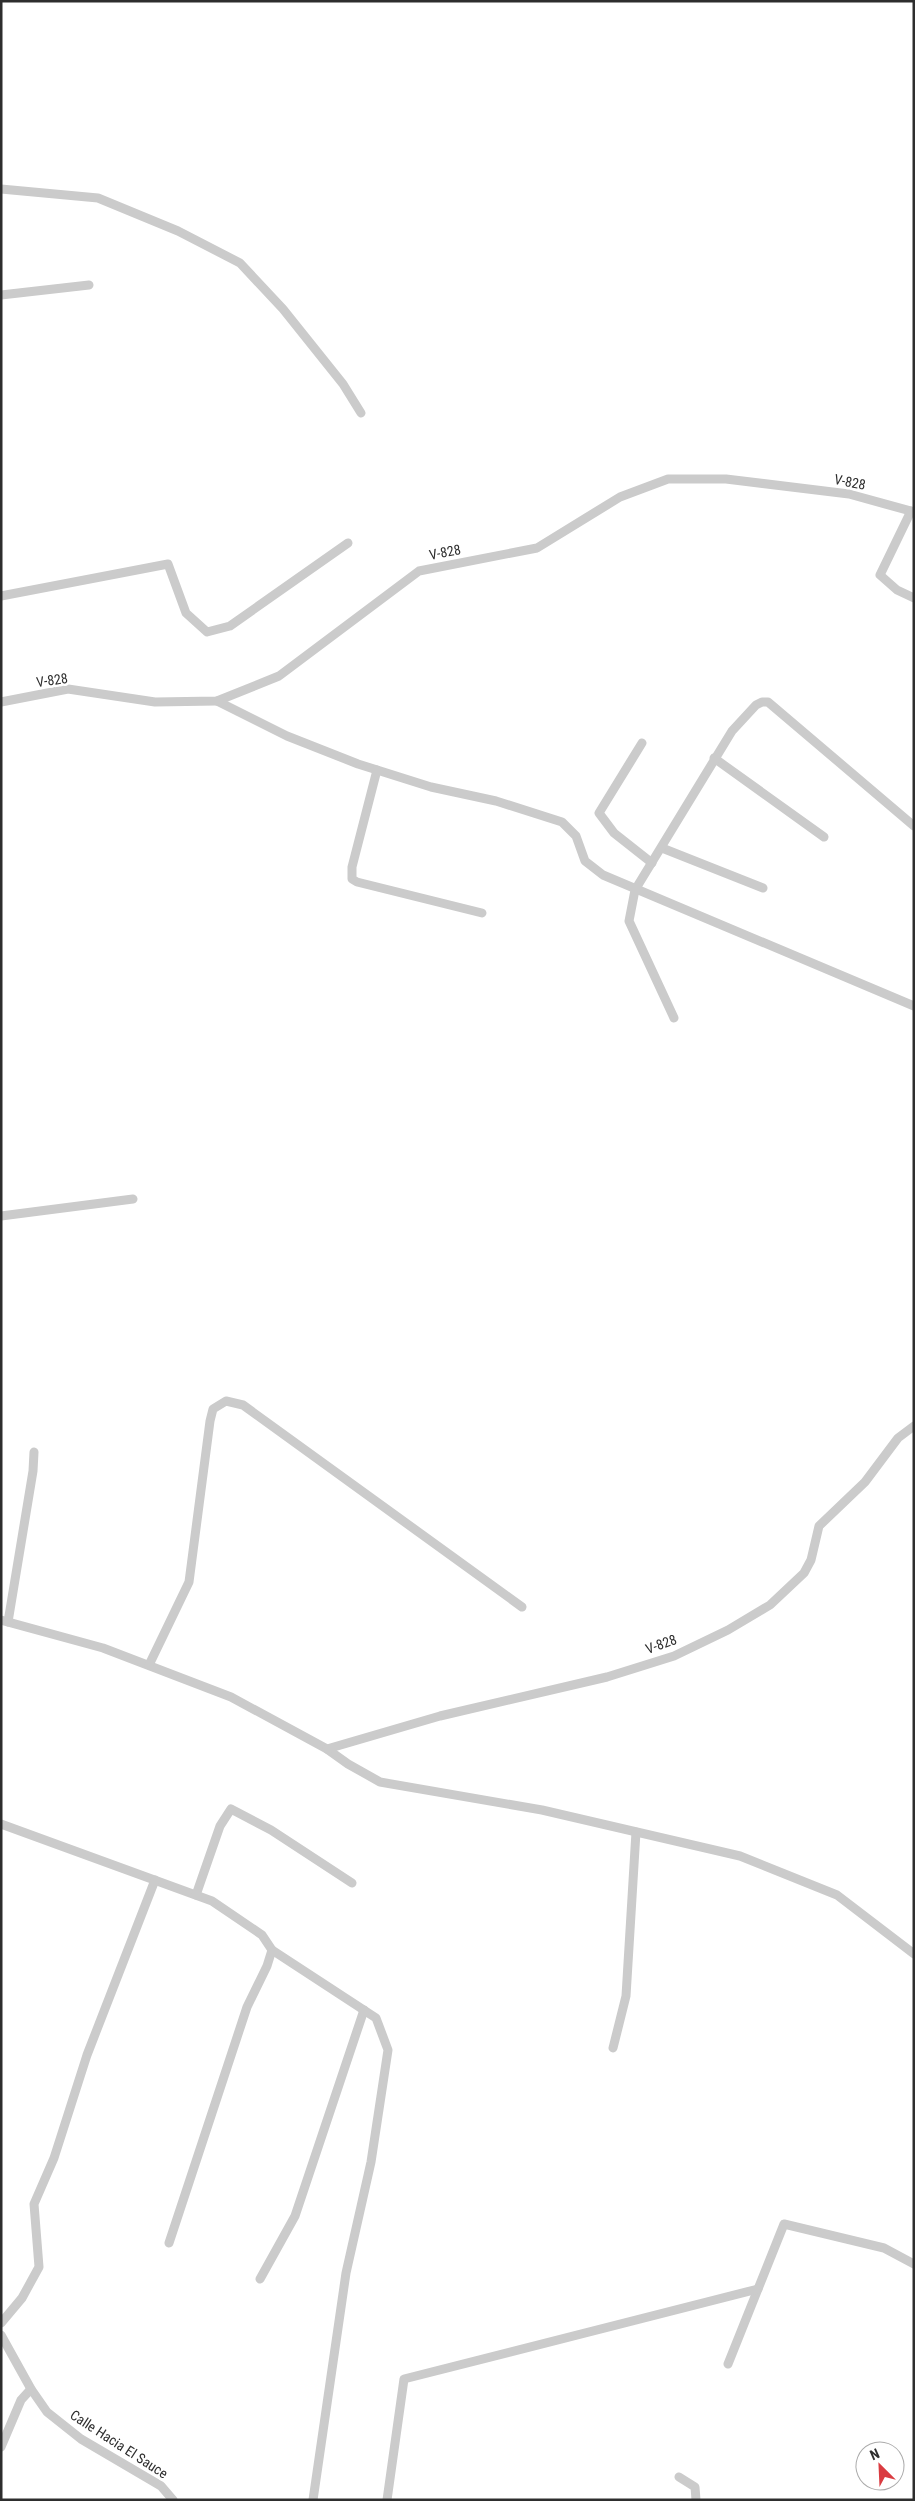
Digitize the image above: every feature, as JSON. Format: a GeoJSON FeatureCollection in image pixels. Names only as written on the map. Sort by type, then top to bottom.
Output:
{"type":"FeatureCollection","features":[{"type":"Feature","properties":{"kind":"street"},"geometry":{"type":"LineString","coordinates":[[1,189],[98,198],[178,231],[240,263],[283,309],[343,384],[361,413]]}},
{"type":"Feature","properties":{"kind":"street"},"geometry":{"type":"LineString","coordinates":[[1,295],[89,284]]}},
{"type":"Feature","properties":{"kind":"street","name":"V-828"},"geometry":{"type":"LineString","coordinates":[[1,702],[68,689],[155,702],[217,701],[279,676],[419,571],[537,548],[620,497],[668,479],[726,479],[849,494],[912,511]]}},
{"type":"Feature","properties":{"kind":"street"},"geometry":{"type":"LineString","coordinates":[[912,511],[880,575],[897,590],[914,598]]}},
{"type":"Feature","properties":{"kind":"street"},"geometry":{"type":"LineString","coordinates":[[1,596],[168,564],[186,613],[207,632],[230,626],[348,543]]}},
{"type":"Feature","properties":{"kind":"street"},"geometry":{"type":"LineString","coordinates":[[217,701],[287,736],[376,770],[431,787],[536,812],[562,822],[576,836],[585,861],[603,874],[635,890],[914,1006]]}},
{"type":"Feature","properties":{"kind":"street"},"geometry":{"type":"LineString","coordinates":[[674,1018],[629,920],[635,890],[662,848],[714,758],[732,731],[756,705],[768,702],[914,826]]}},
{"type":"Feature","properties":{"kind":"street"},"geometry":{"type":"LineString","coordinates":[[642,743],[599,814],[614,833],[652,863]]}},
{"type":"Feature","properties":{"kind":"street"},"geometry":{"type":"LineString","coordinates":[[714,758],[824,837]]}},
{"type":"Feature","properties":{"kind":"street"},"geometry":{"type":"LineString","coordinates":[[376,770],[352,867],[352,879],[357,882],[482,913]]}},
{"type":"Feature","properties":{"kind":"street"},"geometry":{"type":"LineString","coordinates":[[662,848],[763,888]]}},
{"type":"Feature","properties":{"kind":"street"},"geometry":{"type":"LineString","coordinates":[[1,1216],[133,1199]]}},
{"type":"Feature","properties":{"kind":"street"},"geometry":{"type":"LineString","coordinates":[[149,1665],[189,1582],[210,1421],[213,1409],[226,1401],[243,1405],[522,1607]]}},
{"type":"Feature","properties":{"kind":"street","name":"V-828"},"geometry":{"type":"LineString","coordinates":[[327,1749],[440,1716],[607,1677],[674,1656],[728,1630],[770,1605],[804,1574],[811,1560],[819,1526],[865,1482],[898,1438],[914,1426]]}},
{"type":"Feature","properties":{"kind":"street"},"geometry":{"type":"LineString","coordinates":[[34,1452],[33,1471],[5,1621],[103,1648],[231,1697],[327,1749],[348,1764],[380,1782],[542,1810],[740,1856],[837,1895],[914,1954]]}},
{"type":"Feature","properties":{"kind":"street"},"geometry":{"type":"LineString","coordinates":[[196,1895],[220,1826],[232,1808],[271,1830],[352,1883]]}},
{"type":"Feature","properties":{"kind":"street"},"geometry":{"type":"LineString","coordinates":[[1,1824],[212,1900],[262,1935],[272,1950],[376,2018],[388,2050],[370,2162],[346,2273],[313,2500]]}},
{"type":"Feature","properties":{"kind":"street"},"geometry":{"type":"LineString","coordinates":[[613,2048],[626,1996],[636,1832]]}},
{"type":"Feature","properties":{"kind":"street"},"geometry":{"type":"LineString","coordinates":[[1,2323],[22,2298],[38,2267],[34,2204],[54,2158],[87,2055],[156,1880]]}},
{"type":"Feature","properties":{"kind":"street"},"geometry":{"type":"LineString","coordinates":[[169,2243],[247,2007],[267,1966],[272,1950]]}},
{"type":"Feature","properties":{"kind":"street"},"geometry":{"type":"LineString","coordinates":[[260,2279],[295,2216],[364,2010]]}},
{"type":"Feature","properties":{"kind":"street"},"geometry":{"type":"LineString","coordinates":[[728,2364],[784,2224],[884,2248],[914,2264]]}},
{"type":"Feature","properties":{"kind":"street"},"geometry":{"type":"LineString","coordinates":[[387,2500],[404,2379],[758,2289]]}},
{"type":"Feature","properties":{"kind":"street","name":"Calle Hacia El Sauce"},"geometry":{"type":"LineString","coordinates":[[1,2335],[30,2389],[47,2412],[81,2439],[161,2486],[173,2500]]}},
{"type":"Feature","properties":{"kind":"street"},"geometry":{"type":"LineString","coordinates":[[1,2447],[21,2400],[30,2389]]}},
{"type":"Feature","properties":{"kind":"street"},"geometry":{"type":"LineString","coordinates":[[679,2477],[695,2488],[696,2500]]}}]}
